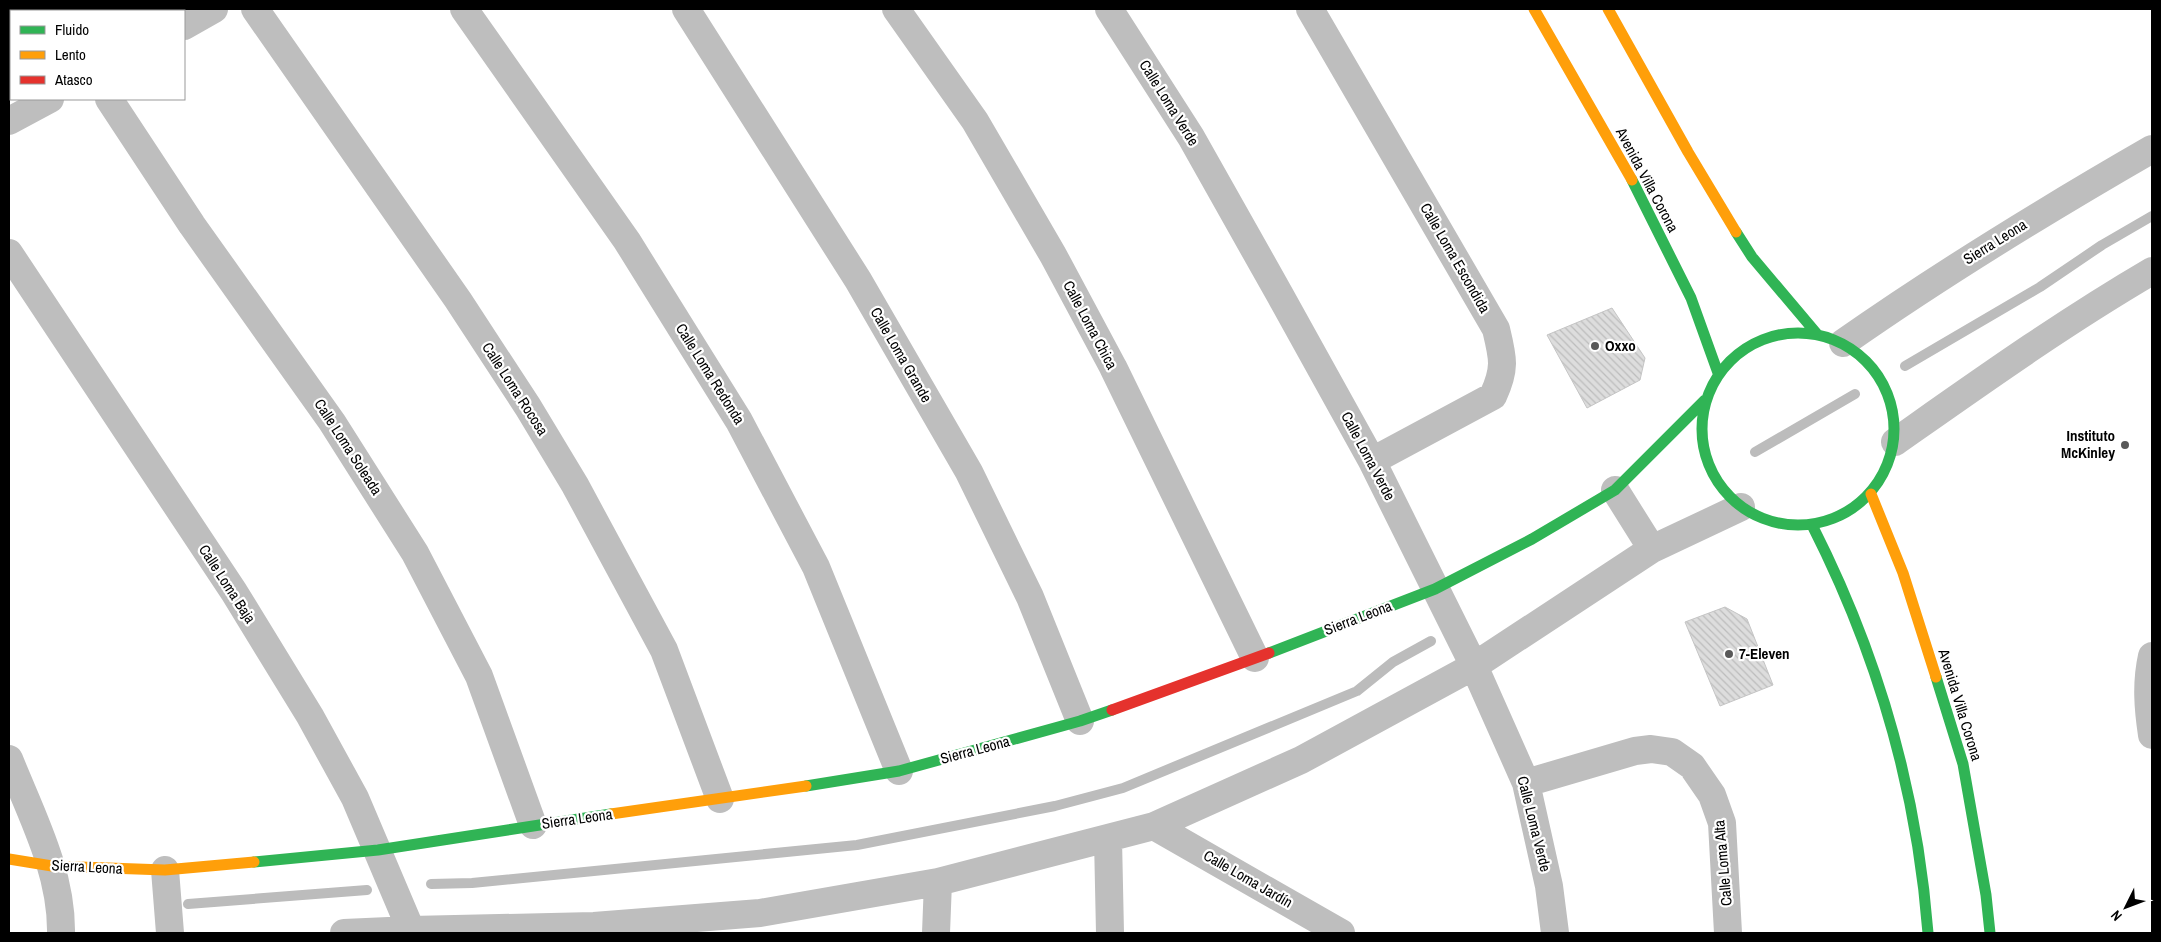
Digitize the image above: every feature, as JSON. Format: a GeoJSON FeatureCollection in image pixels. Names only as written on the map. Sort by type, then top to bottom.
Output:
{"type":"FeatureCollection","features":[{"type":"Feature","properties":{"kind":"street"},"geometry":{"type":"LineString","coordinates":[[185,25],[214,9]]}},
{"type":"Feature","properties":{"kind":"street","name":"Calle Loma Rocosa"},"geometry":{"type":"LineString","coordinates":[[255,9],[458,300],[528,407],[575,484],[664,650],[720,799]]}},
{"type":"Feature","properties":{"kind":"street","name":"Calle Loma Redonda"},"geometry":{"type":"LineString","coordinates":[[464,9],[627,241],[739,421],[816,567],[899,771]]}},
{"type":"Feature","properties":{"kind":"street","name":"Calle Loma Grande"},"geometry":{"type":"LineString","coordinates":[[686,9],[858,280],[969,472],[1030,597],[1080,721]]}},
{"type":"Feature","properties":{"kind":"street","name":"Calle Loma Chica"},"geometry":{"type":"LineString","coordinates":[[896,9],[975,121],[1053,255],[1113,367],[1254,658]]}},
{"type":"Feature","properties":{"kind":"street","name":"Calle Loma Verde"},"geometry":{"type":"LineString","coordinates":[[1109,9],[1191,136],[1372,461],[1474,666],[1526,783],[1549,886],[1555,933]]}},
{"type":"Feature","properties":{"kind":"street","name":"Calle Loma Escondida"},"geometry":{"type":"LineString","coordinates":[[1310,9],[1496,329],[1503,355],[1502,376],[1493,396],[1372,461]]}},
{"type":"Feature","properties":{"kind":"street","name":"Avenida Villa Corona"},"geometry":{"type":"LineString","coordinates":[[1534,9],[1638,190],[1690,298],[1718,373]]}},
{"type":"Feature","properties":{"kind":"street"},"geometry":{"type":"LineString","coordinates":[[1608,9],[1688,152],[1752,257],[1817,334]]}},
{"type":"Feature","properties":{"kind":"street"},"geometry":{"type":"LineString","coordinates":[[9,121],[48,100]]}},
{"type":"Feature","properties":{"kind":"street","name":"Calle Loma Soleada"},"geometry":{"type":"LineString","coordinates":[[110,100],[192,225],[332,422],[415,553],[480,676],[533,825]]}},
{"type":"Feature","properties":{"kind":"street","name":"Sierra Leona"},"geometry":{"type":"LineString","coordinates":[[1843,343],[1928,284],[2071,196],[2152,149]]}},
{"type":"Feature","properties":{"kind":"street","name":"Calle Loma Baja"},"geometry":{"type":"LineString","coordinates":[[9,253],[234,592],[300,699],[355,798],[411,931]]}},
{"type":"Feature","properties":{"kind":"street"},"geometry":{"type":"LineString","coordinates":[[1895,442],[1986,378],[2152,271]]}},
{"type":"Feature","properties":{"kind":"street"},"geometry":{"type":"LineString","coordinates":[[1780,333],[1817,334],[1843,343],[1874,368],[1891,402],[1895,442],[1887,470],[1871,494],[1844,515],[1812,525],[1775,522],[1741,507],[1715,478],[1702,440],[1705,400],[1718,373],[1745,347],[1780,333]]}},
{"type":"Feature","properties":{"kind":"street","name":"Sierra Leona"},"geometry":{"type":"LineString","coordinates":[[9,859],[52,866],[165,870],[378,850],[899,771],[1080,721],[1254,658],[1435,588],[1532,539],[1615,490],[1705,400]]}},
{"type":"Feature","properties":{"kind":"street"},"geometry":{"type":"LineString","coordinates":[[1615,490],[1652,549]]}},
{"type":"Feature","properties":{"kind":"street","name":"Avenida Villa Corona"},"geometry":{"type":"LineString","coordinates":[[1871,494],[1903,573],[1963,764],[1986,895],[1990,933]]}},
{"type":"Feature","properties":{"kind":"street"},"geometry":{"type":"LineString","coordinates":[[344,933],[594,930],[759,923],[938,882],[1154,826],[1301,760],[1474,666],[1652,549],[1741,507]]}},
{"type":"Feature","properties":{"kind":"street"},"geometry":{"type":"LineString","coordinates":[[1812,525],[1848,598],[1891,720],[1905,774],[1926,897],[1928,933]]}},
{"type":"Feature","properties":{"kind":"street"},"geometry":{"type":"LineString","coordinates":[[2152,656],[2148,673],[2147,705],[2152,735]]}},
{"type":"Feature","properties":{"kind":"street","name":"Calle Loma Alta"},"geometry":{"type":"LineString","coordinates":[[1526,783],[1635,751],[1651,749],[1672,752],[1692,766],[1712,795],[1722,823],[1728,933]]}},
{"type":"Feature","properties":{"kind":"street"},"geometry":{"type":"LineString","coordinates":[[9,759],[52,866],[58,898],[61,933]]}},
{"type":"Feature","properties":{"kind":"street","name":"Calle Loma Jardín"},"geometry":{"type":"LineString","coordinates":[[1154,826],[1341,933]]}},
{"type":"Feature","properties":{"kind":"street"},"geometry":{"type":"LineString","coordinates":[[1108,839],[1110,933]]}},
{"type":"Feature","properties":{"kind":"street"},"geometry":{"type":"LineString","coordinates":[[165,870],[170,933]]}},
{"type":"Feature","properties":{"kind":"street"},"geometry":{"type":"LineString","coordinates":[[936,933],[938,882]]}},
{"type":"Feature","properties":{"kind":"building","name":"Oxxo"},"geometry":{"type":"Polygon","coordinates":[[[1612,308],[1645,358],[1640,380],[1587,408],[1547,335],[1612,308]]]}},
{"type":"Feature","properties":{"kind":"building","name":"7-Eleven"},"geometry":{"type":"Polygon","coordinates":[[[1725,607],[1747,619],[1773,685],[1720,706],[1685,622],[1725,607]]]}},
{"type":"Feature","properties":{"kind":"waterway"},"geometry":{"type":"LineString","coordinates":[[1905,366],[2040,287],[2102,245],[2152,216]]}},
{"type":"Feature","properties":{"kind":"waterway"},"geometry":{"type":"LineString","coordinates":[[1755,452],[1855,394]]}},
{"type":"Feature","properties":{"kind":"waterway"},"geometry":{"type":"LineString","coordinates":[[431,884],[472,883],[857,845],[1055,806],[1123,788],[1357,691],[1393,662],[1431,641]]}},
{"type":"Feature","properties":{"kind":"waterway"},"geometry":{"type":"LineString","coordinates":[[188,904],[367,890]]}},
{"type":"Feature","properties":{"kind":"traffic: fast"},"geometry":{"type":"LineString","coordinates":[[1632,180],[1691,298],[1718,373]]}},
{"type":"Feature","properties":{"kind":"traffic: fast"},"geometry":{"type":"LineString","coordinates":[[1736,232],[1752,257],[1817,334]]}},
{"type":"Feature","properties":{"kind":"traffic: fast"},"geometry":{"type":"LineString","coordinates":[[1789,333],[1807,333],[1835,340],[1851,349],[1866,361],[1878,376],[1887,392],[1894,420],[1894,429],[1894,438],[1887,466],[1878,482],[1866,497],[1851,509],[1835,518],[1807,525],[1789,525],[1770,521],[1753,514],[1737,503],[1724,490],[1713,474],[1706,457],[1702,438],[1702,420],[1706,401],[1713,384],[1724,368],[1737,355],[1753,344],[1770,337],[1789,333]]}},
{"type":"Feature","properties":{"kind":"traffic: fast"},"geometry":{"type":"LineString","coordinates":[[1269,653],[1435,589],[1532,539],[1615,490],[1705,400]]}},
{"type":"Feature","properties":{"kind":"traffic: fast"},"geometry":{"type":"LineString","coordinates":[[1812,525],[1856,623],[1890,723],[1904,775],[1914,827],[1923,880],[1928,933]]}},
{"type":"Feature","properties":{"kind":"traffic: fast"},"geometry":{"type":"LineString","coordinates":[[1936,677],[1963,764],[1986,895],[1990,933]]}},
{"type":"Feature","properties":{"kind":"traffic: fast"},"geometry":{"type":"LineString","coordinates":[[806,786],[899,771],[1080,721],[1112,710]]}},
{"type":"Feature","properties":{"kind":"traffic: fast"},"geometry":{"type":"LineString","coordinates":[[254,862],[378,850],[611,814]]}},
{"type":"Feature","properties":{"kind":"traffic: slow"},"geometry":{"type":"LineString","coordinates":[[1534,9],[1632,180]]}},
{"type":"Feature","properties":{"kind":"traffic: slow"},"geometry":{"type":"LineString","coordinates":[[1608,9],[1688,152],[1736,232]]}},
{"type":"Feature","properties":{"kind":"traffic: slow"},"geometry":{"type":"LineString","coordinates":[[1871,494],[1903,573],[1936,677]]}},
{"type":"Feature","properties":{"kind":"traffic: slow"},"geometry":{"type":"LineString","coordinates":[[611,814],[806,786]]}},
{"type":"Feature","properties":{"kind":"traffic: slow"},"geometry":{"type":"LineString","coordinates":[[9,859],[52,866],[165,870],[254,862]]}},
{"type":"Feature","properties":{"kind":"traffic: jam"},"geometry":{"type":"LineString","coordinates":[[1112,710],[1269,653]]}},
{"type":"Feature","properties":{"kind":"place","name":"Oxxo"},"geometry":{"type":"Point","coordinates":[1595,346]}},
{"type":"Feature","properties":{"kind":"place","name":"Instituto McKinley"},"geometry":{"type":"Point","coordinates":[2125,445]}},
{"type":"Feature","properties":{"kind":"place","name":"7-Eleven"},"geometry":{"type":"Point","coordinates":[1729,654]}}]}
